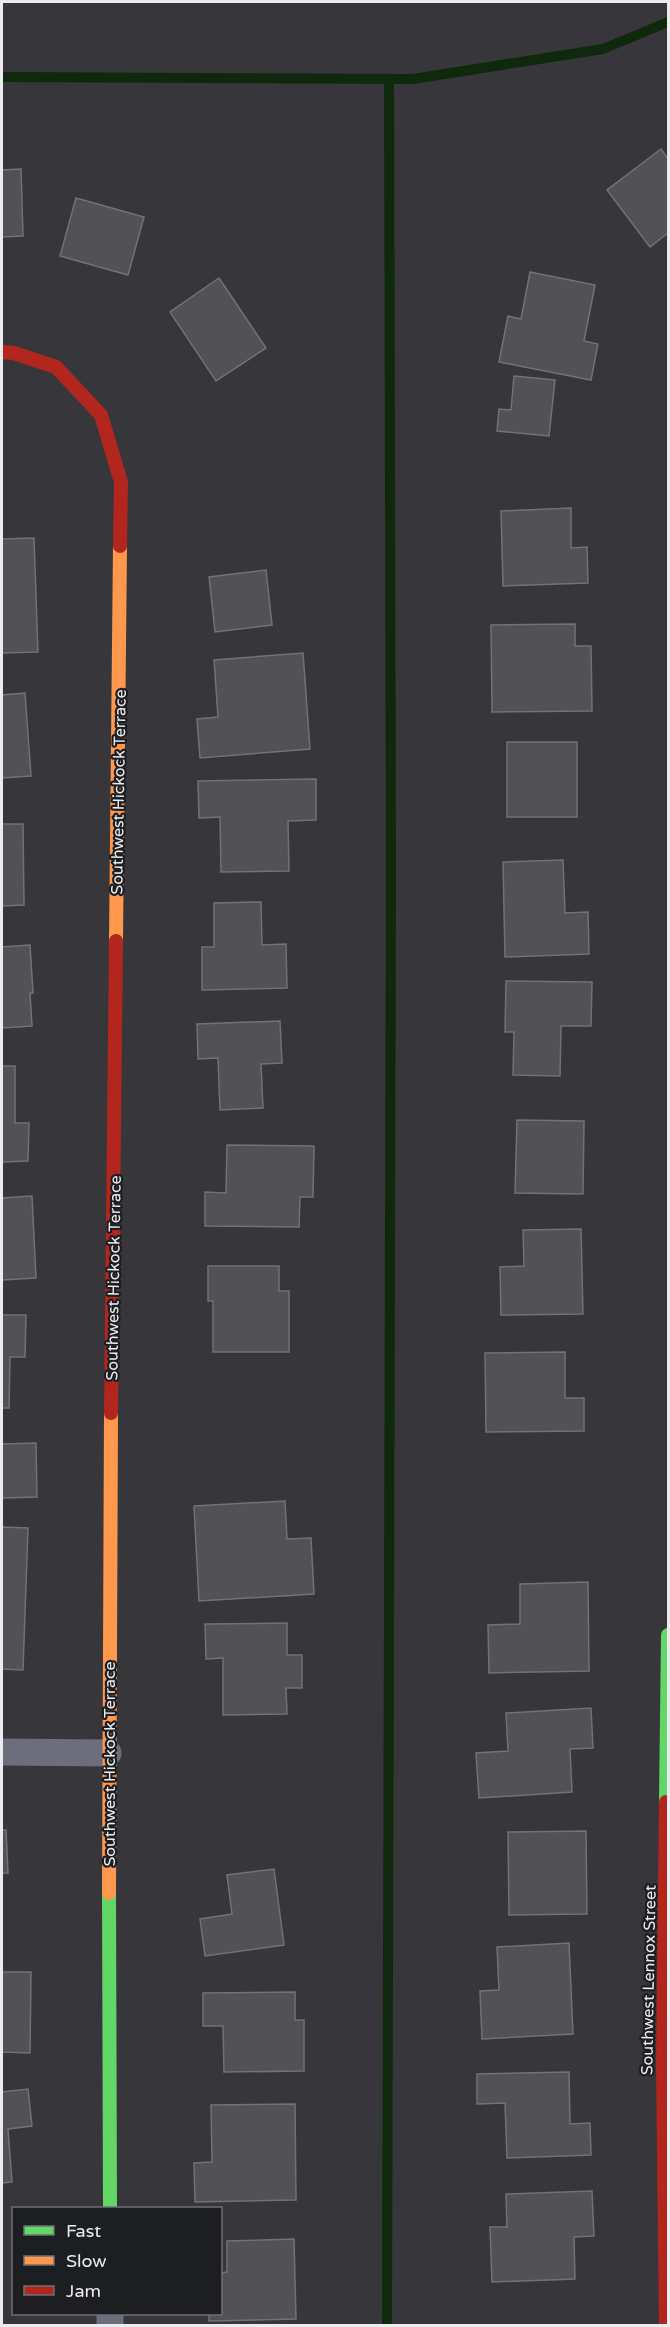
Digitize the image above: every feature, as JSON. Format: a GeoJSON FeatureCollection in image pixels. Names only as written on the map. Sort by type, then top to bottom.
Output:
{"type":"FeatureCollection","features":[{"type":"Feature","properties":{"kind":"street","name":"Southwest Hickock Terrace"},"geometry":{"type":"LineString","coordinates":[[2,352],[14,353],[56,367],[101,415],[121,482],[108,1753],[110,2207]]}},
{"type":"Feature","properties":{"kind":"street","name":"Southwest Lennox Street"},"geometry":{"type":"LineString","coordinates":[[666,2325],[668,2261],[663,2063],[669,1635]]}},
{"type":"Feature","properties":{"kind":"street"},"geometry":{"type":"LineString","coordinates":[[2,1752],[108,1753]]}},
{"type":"Feature","properties":{"kind":"building"},"geometry":{"type":"Polygon","coordinates":[[[661,149],[668,159],[668,233],[650,247],[607,190],[661,149]]]}},
{"type":"Feature","properties":{"kind":"building"},"geometry":{"type":"Polygon","coordinates":[[[21,169],[23,236],[2,237],[2,170],[21,169]]]}},
{"type":"Feature","properties":{"kind":"building"},"geometry":{"type":"Polygon","coordinates":[[[76,198],[144,217],[128,275],[60,256],[76,198]]]}},
{"type":"Feature","properties":{"kind":"building"},"geometry":{"type":"Polygon","coordinates":[[[530,272],[595,285],[584,341],[598,344],[591,380],[499,362],[508,316],[521,319],[530,272]]]}},
{"type":"Feature","properties":{"kind":"building"},"geometry":{"type":"Polygon","coordinates":[[[219,278],[266,348],[216,381],[170,312],[219,278]]]}},
{"type":"Feature","properties":{"kind":"building"},"geometry":{"type":"Polygon","coordinates":[[[514,376],[555,380],[549,436],[497,431],[499,409],[511,410],[514,376]]]}},
{"type":"Feature","properties":{"kind":"building"},"geometry":{"type":"Polygon","coordinates":[[[571,508],[571,548],[587,547],[588,583],[503,586],[501,511],[571,508]]]}},
{"type":"Feature","properties":{"kind":"building"},"geometry":{"type":"Polygon","coordinates":[[[34,538],[38,652],[2,653],[2,539],[34,538]]]}},
{"type":"Feature","properties":{"kind":"building"},"geometry":{"type":"Polygon","coordinates":[[[266,570],[272,625],[215,632],[209,577],[266,570]]]}},
{"type":"Feature","properties":{"kind":"building"},"geometry":{"type":"Polygon","coordinates":[[[575,624],[575,646],[591,646],[592,711],[492,712],[491,625],[575,624]]]}},
{"type":"Feature","properties":{"kind":"building"},"geometry":{"type":"Polygon","coordinates":[[[303,653],[310,749],[200,758],[197,719],[218,717],[214,660],[303,653]]]}},
{"type":"Feature","properties":{"kind":"building"},"geometry":{"type":"Polygon","coordinates":[[[25,693],[31,776],[2,778],[2,695],[25,693]]]}},
{"type":"Feature","properties":{"kind":"building"},"geometry":{"type":"Polygon","coordinates":[[[507,742],[577,742],[577,817],[507,817],[507,742]]]}},
{"type":"Feature","properties":{"kind":"building"},"geometry":{"type":"Polygon","coordinates":[[[316,779],[316,820],[288,821],[289,871],[221,872],[220,817],[199,818],[198,781],[316,779]]]}},
{"type":"Feature","properties":{"kind":"building"},"geometry":{"type":"Polygon","coordinates":[[[2,824],[23,824],[24,905],[2,906],[2,824]]]}},
{"type":"Feature","properties":{"kind":"building"},"geometry":{"type":"Polygon","coordinates":[[[563,860],[565,913],[588,912],[589,954],[505,957],[503,862],[563,860]]]}},
{"type":"Feature","properties":{"kind":"building"},"geometry":{"type":"Polygon","coordinates":[[[261,902],[262,945],[286,944],[287,988],[202,990],[202,947],[214,947],[214,903],[261,902]]]}},
{"type":"Feature","properties":{"kind":"building"},"geometry":{"type":"Polygon","coordinates":[[[30,945],[33,993],[30,993],[32,1026],[2,1028],[2,947],[30,945]]]}},
{"type":"Feature","properties":{"kind":"building"},"geometry":{"type":"Polygon","coordinates":[[[506,981],[592,982],[591,1026],[561,1026],[560,1076],[513,1075],[514,1032],[505,1032],[506,981]]]}},
{"type":"Feature","properties":{"kind":"building"},"geometry":{"type":"Polygon","coordinates":[[[280,1021],[282,1063],[261,1064],[263,1108],[220,1110],[218,1058],[198,1059],[197,1024],[280,1021]]]}},
{"type":"Feature","properties":{"kind":"building"},"geometry":{"type":"Polygon","coordinates":[[[2,1066],[15,1066],[15,1123],[29,1123],[28,1161],[2,1162],[2,1066]]]}},
{"type":"Feature","properties":{"kind":"building"},"geometry":{"type":"Polygon","coordinates":[[[517,1120],[584,1121],[583,1194],[515,1193],[517,1120]]]}},
{"type":"Feature","properties":{"kind":"building"},"geometry":{"type":"Polygon","coordinates":[[[227,1145],[314,1146],[313,1197],[300,1197],[299,1227],[205,1226],[205,1192],[226,1193],[227,1145]]]}},
{"type":"Feature","properties":{"kind":"building"},"geometry":{"type":"Polygon","coordinates":[[[32,1196],[36,1278],[2,1280],[2,1198],[32,1196]]]}},
{"type":"Feature","properties":{"kind":"building"},"geometry":{"type":"Polygon","coordinates":[[[581,1229],[583,1314],[501,1315],[500,1267],[524,1266],[523,1230],[581,1229]]]}},
{"type":"Feature","properties":{"kind":"building"},"geometry":{"type":"Polygon","coordinates":[[[208,1266],[279,1266],[279,1291],[289,1291],[289,1352],[213,1352],[213,1301],[208,1301],[208,1266]]]}},
{"type":"Feature","properties":{"kind":"building"},"geometry":{"type":"Polygon","coordinates":[[[2,1315],[26,1315],[25,1357],[10,1357],[9,1408],[2,1408],[2,1315]]]}},
{"type":"Feature","properties":{"kind":"building"},"geometry":{"type":"Polygon","coordinates":[[[565,1352],[565,1398],[584,1398],[584,1431],[486,1432],[485,1353],[565,1352]]]}},
{"type":"Feature","properties":{"kind":"building"},"geometry":{"type":"Polygon","coordinates":[[[36,1443],[37,1497],[2,1498],[2,1444],[36,1443]]]}},
{"type":"Feature","properties":{"kind":"building"},"geometry":{"type":"Polygon","coordinates":[[[285,1501],[287,1539],[311,1538],[314,1594],[199,1601],[194,1506],[285,1501]]]}},
{"type":"Feature","properties":{"kind":"building"},"geometry":{"type":"Polygon","coordinates":[[[2,1527],[28,1528],[23,1670],[2,1669],[2,1527]]]}},
{"type":"Feature","properties":{"kind":"building"},"geometry":{"type":"Polygon","coordinates":[[[588,1582],[589,1671],[489,1673],[488,1625],[520,1624],[520,1584],[588,1582]]]}},
{"type":"Feature","properties":{"kind":"building"},"geometry":{"type":"Polygon","coordinates":[[[287,1623],[287,1655],[302,1655],[302,1688],[286,1688],[287,1714],[223,1715],[223,1658],[206,1659],[205,1624],[287,1623]]]}},
{"type":"Feature","properties":{"kind":"building"},"geometry":{"type":"Polygon","coordinates":[[[591,1708],[593,1748],[570,1749],[572,1792],[479,1798],[476,1753],[508,1751],[506,1713],[591,1708]]]}},
{"type":"Feature","properties":{"kind":"building"},"geometry":{"type":"Polygon","coordinates":[[[2,1830],[6,1830],[8,1873],[2,1873],[2,1830]]]}},
{"type":"Feature","properties":{"kind":"building"},"geometry":{"type":"Polygon","coordinates":[[[586,1831],[587,1914],[509,1915],[508,1832],[586,1831]]]}},
{"type":"Feature","properties":{"kind":"building"},"geometry":{"type":"Polygon","coordinates":[[[274,1869],[284,1945],[205,1956],[200,1919],[232,1914],[227,1875],[274,1869]]]}},
{"type":"Feature","properties":{"kind":"building"},"geometry":{"type":"Polygon","coordinates":[[[569,1943],[573,2034],[482,2039],[480,1991],[499,1990],[497,1947],[569,1943]]]}},
{"type":"Feature","properties":{"kind":"building"},"geometry":{"type":"Polygon","coordinates":[[[2,1972],[31,1972],[30,2053],[2,2052],[2,1972]]]}},
{"type":"Feature","properties":{"kind":"building"},"geometry":{"type":"Polygon","coordinates":[[[295,1992],[295,2020],[304,2020],[304,2071],[224,2072],[223,2026],[203,2026],[203,1993],[295,1992]]]}},
{"type":"Feature","properties":{"kind":"building"},"geometry":{"type":"Polygon","coordinates":[[[569,2072],[570,2124],[590,2123],[591,2155],[507,2158],[505,2103],[477,2104],[477,2074],[569,2072]]]}},
{"type":"Feature","properties":{"kind":"building"},"geometry":{"type":"Polygon","coordinates":[[[28,2089],[32,2126],[8,2129],[12,2182],[2,2183],[2,2092],[28,2089]]]}},
{"type":"Feature","properties":{"kind":"building"},"geometry":{"type":"Polygon","coordinates":[[[295,2104],[296,2200],[195,2202],[194,2163],[212,2162],[211,2105],[295,2104]]]}},
{"type":"Feature","properties":{"kind":"building"},"geometry":{"type":"Polygon","coordinates":[[[592,2191],[594,2236],[574,2237],[575,2279],[492,2282],[490,2227],[507,2227],[506,2194],[592,2191]]]}},
{"type":"Feature","properties":{"kind":"building"},"geometry":{"type":"Polygon","coordinates":[[[294,2239],[296,2319],[209,2321],[209,2315],[222,2315],[222,2273],[227,2272],[227,2241],[294,2239]]]}},
{"type":"Feature","properties":{"kind":"waterway"},"geometry":{"type":"LineString","coordinates":[[2,77],[413,79],[603,49],[668,22]]}},
{"type":"Feature","properties":{"kind":"waterway"},"geometry":{"type":"LineString","coordinates":[[387,2326],[391,877],[389,79]]}},
{"type":"Feature","properties":{"kind":"traffic: fast"},"geometry":{"type":"LineString","coordinates":[[666,1802],[668,1635]]}},
{"type":"Feature","properties":{"kind":"traffic: fast"},"geometry":{"type":"LineString","coordinates":[[109,1893],[110,2207]]}},
{"type":"Feature","properties":{"kind":"traffic: slow"},"geometry":{"type":"LineString","coordinates":[[116,941],[120,546]]}},
{"type":"Feature","properties":{"kind":"traffic: slow"},"geometry":{"type":"LineString","coordinates":[[109,1893],[111,1413]]}},
{"type":"Feature","properties":{"kind":"traffic: jam"},"geometry":{"type":"LineString","coordinates":[[2,352],[14,353],[56,367],[101,415],[121,482],[120,546]]}},
{"type":"Feature","properties":{"kind":"traffic: jam"},"geometry":{"type":"LineString","coordinates":[[111,1413],[116,941]]}},
{"type":"Feature","properties":{"kind":"traffic: jam"},"geometry":{"type":"LineString","coordinates":[[666,1802],[663,2063],[666,2326]]}}]}
